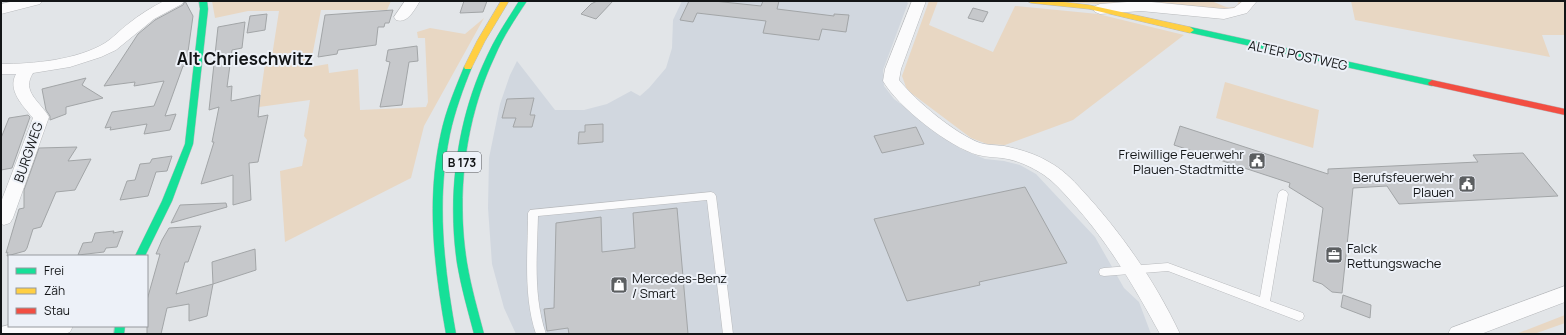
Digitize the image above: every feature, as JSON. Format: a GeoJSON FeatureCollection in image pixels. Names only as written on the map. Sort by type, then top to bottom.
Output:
{"type":"FeatureCollection","features":[{"type":"Feature","properties":{"kind":"main road"},"geometry":{"type":"LineString","coordinates":[[141,255],[156,226],[183,164],[189,144],[204,9],[203,1]]}},
{"type":"Feature","properties":{"kind":"main road","name":"B 173"},"geometry":{"type":"LineString","coordinates":[[451,334],[441,281],[436,238],[436,205],[439,169],[444,138],[461,82],[480,42],[505,1]]}},
{"type":"Feature","properties":{"kind":"main road","name":"B 173"},"geometry":{"type":"LineString","coordinates":[[479,334],[462,265],[459,230],[460,182],[463,149],[470,115],[487,64],[505,30],[523,1]]}},
{"type":"Feature","properties":{"kind":"main road","name":"ALTER POSTWEG"},"geometry":{"type":"LineString","coordinates":[[1031,1],[1089,6],[1231,40],[1565,112]]}},
{"type":"Feature","properties":{"kind":"street"},"geometry":{"type":"LineString","coordinates":[[1,9],[35,1]]}},
{"type":"Feature","properties":{"kind":"street"},"geometry":{"type":"LineString","coordinates":[[1,69],[54,65],[105,49],[140,22],[169,4],[177,1]]}},
{"type":"Feature","properties":{"kind":"street"},"geometry":{"type":"LineString","coordinates":[[401,17],[413,1]]}},
{"type":"Feature","properties":{"kind":"street"},"geometry":{"type":"LineString","coordinates":[[919,1],[893,68],[891,81],[898,92],[963,141],[977,148],[1005,152],[1026,158],[1049,170],[1084,203],[1105,227],[1133,269],[1170,334]]}},
{"type":"Feature","properties":{"kind":"street"},"geometry":{"type":"LineString","coordinates":[[1100,9],[1141,6],[1230,14],[1236,13],[1247,6],[1250,1]]}},
{"type":"Feature","properties":{"kind":"street","name":"BURGWEG"},"geometry":{"type":"LineString","coordinates":[[4,218],[41,117],[22,93],[20,81],[28,68]]}},
{"type":"Feature","properties":{"kind":"street"},"geometry":{"type":"LineString","coordinates":[[1458,334],[1565,294]]}},
{"type":"Feature","properties":{"kind":"street"},"geometry":{"type":"LineString","coordinates":[[7,334],[56,327]]}},
{"type":"Feature","properties":{"kind":"lane"},"geometry":{"type":"LineString","coordinates":[[1264,303],[1283,194]]}},
{"type":"Feature","properties":{"kind":"lane"},"geometry":{"type":"LineString","coordinates":[[541,334],[537,325],[533,294],[533,213],[711,196],[728,334]]}},
{"type":"Feature","properties":{"kind":"lane"},"geometry":{"type":"LineString","coordinates":[[1104,272],[1168,267],[1299,316]]}},
{"type":"Feature","properties":{"kind":"shaded area"},"geometry":{"type":"Polygon","coordinates":[[[212,1],[391,1],[387,10],[321,10],[310,67],[328,64],[329,73],[358,69],[360,110],[426,107],[428,102],[425,38],[418,38],[417,32],[430,28],[465,34],[484,18],[424,126],[411,178],[285,242],[280,171],[302,166],[307,140],[304,136],[310,100],[259,107],[266,56],[272,56],[279,11],[248,11],[215,18],[212,1]]]}},
{"type":"Feature","properties":{"kind":"shaded area"},"geometry":{"type":"Polygon","coordinates":[[[682,1],[906,1],[908,3],[883,70],[884,86],[894,99],[961,149],[985,159],[1004,161],[1020,165],[1036,174],[1095,237],[1124,288],[1139,302],[1151,334],[516,334],[504,308],[492,264],[488,208],[489,158],[500,104],[510,75],[517,61],[555,110],[584,110],[607,104],[631,91],[640,96],[666,68],[672,48],[673,20],[682,1]]]}},
{"type":"Feature","properties":{"kind":"shaded area"},"geometry":{"type":"Polygon","coordinates":[[[929,1],[938,1],[929,25],[993,52],[1015,6],[1098,14],[1184,35],[1073,120],[1005,145],[987,144],[971,138],[907,90],[902,76],[929,1]]]}},
{"type":"Feature","properties":{"kind":"shaded area"},"geometry":{"type":"Polygon","coordinates":[[[1057,1],[1211,1],[1224,6],[1233,7],[1237,6],[1239,1],[1242,1],[1235,9],[1111,5],[1057,1]]]}},
{"type":"Feature","properties":{"kind":"shaded area"},"geometry":{"type":"Polygon","coordinates":[[[1351,1],[1565,1],[1565,35],[1542,35],[1550,57],[1355,20],[1351,1]]]}},
{"type":"Feature","properties":{"kind":"shaded area"},"geometry":{"type":"Polygon","coordinates":[[[1225,82],[1319,110],[1313,148],[1216,118],[1225,82]]]}},
{"type":"Feature","properties":{"kind":"shaded area"},"geometry":{"type":"Polygon","coordinates":[[[1565,315],[1565,323],[1534,334],[1516,334],[1565,315]]]}},
{"type":"Feature","properties":{"kind":"building"},"geometry":{"type":"Polygon","coordinates":[[[185,1],[193,16],[186,66],[183,66],[165,116],[176,114],[170,130],[144,134],[147,124],[110,130],[111,127],[105,128],[112,112],[154,106],[164,81],[134,86],[135,82],[104,86],[138,34],[155,20],[183,5],[185,1]]]}},
{"type":"Feature","properties":{"kind":"building"},"geometry":{"type":"Polygon","coordinates":[[[464,1],[487,1],[483,12],[460,13],[464,1]]]}},
{"type":"Feature","properties":{"kind":"building"},"geometry":{"type":"Polygon","coordinates":[[[597,1],[613,1],[596,19],[581,14],[591,4],[597,1]]]}},
{"type":"Feature","properties":{"kind":"building"},"geometry":{"type":"Polygon","coordinates":[[[689,1],[714,1],[761,6],[763,1],[779,1],[777,9],[834,16],[834,14],[849,15],[846,32],[822,29],[819,40],[763,33],[766,21],[697,13],[693,22],[680,20],[689,1]]]}},
{"type":"Feature","properties":{"kind":"building"},"geometry":{"type":"Polygon","coordinates":[[[973,8],[988,12],[983,22],[968,18],[973,8]]]}},
{"type":"Feature","properties":{"kind":"building"},"geometry":{"type":"Polygon","coordinates":[[[393,10],[389,23],[385,23],[384,27],[378,27],[376,45],[338,50],[337,54],[318,57],[325,15],[393,10]]]}},
{"type":"Feature","properties":{"kind":"building"},"geometry":{"type":"Polygon","coordinates":[[[267,14],[265,30],[247,33],[250,16],[267,14]]]}},
{"type":"Feature","properties":{"kind":"building"},"geometry":{"type":"Polygon","coordinates":[[[245,22],[242,48],[232,50],[227,87],[232,86],[231,101],[260,95],[258,117],[268,115],[258,162],[249,163],[251,200],[233,205],[233,175],[201,184],[214,142],[212,142],[219,107],[209,110],[218,27],[245,22]]]}},
{"type":"Feature","properties":{"kind":"building"},"geometry":{"type":"Polygon","coordinates":[[[417,46],[418,61],[409,62],[402,105],[380,107],[390,62],[386,61],[388,50],[417,46]]]}},
{"type":"Feature","properties":{"kind":"building"},"geometry":{"type":"Polygon","coordinates":[[[86,78],[82,85],[103,98],[66,107],[66,114],[50,120],[50,116],[46,110],[42,89],[86,78]]]}},
{"type":"Feature","properties":{"kind":"building"},"geometry":{"type":"Polygon","coordinates":[[[534,98],[530,115],[535,115],[532,127],[513,127],[516,118],[502,118],[507,99],[534,98]]]}},
{"type":"Feature","properties":{"kind":"building"},"geometry":{"type":"Polygon","coordinates":[[[28,115],[30,117],[12,168],[1,170],[1,138],[9,118],[28,115]]]}},
{"type":"Feature","properties":{"kind":"building"},"geometry":{"type":"Polygon","coordinates":[[[603,124],[603,142],[578,144],[579,132],[585,132],[585,125],[603,124]]]}},
{"type":"Feature","properties":{"kind":"building"},"geometry":{"type":"Polygon","coordinates":[[[1180,126],[1328,174],[1328,169],[1478,162],[1473,155],[1523,153],[1558,196],[1399,204],[1387,186],[1353,188],[1342,293],[1332,292],[1322,284],[1313,281],[1323,208],[1289,187],[1290,183],[1174,145],[1180,126]]]}},
{"type":"Feature","properties":{"kind":"building"},"geometry":{"type":"Polygon","coordinates":[[[916,127],[924,144],[882,153],[874,136],[916,127]]]}},
{"type":"Feature","properties":{"kind":"building"},"geometry":{"type":"Polygon","coordinates":[[[77,147],[68,161],[91,159],[75,190],[56,192],[41,227],[33,229],[25,251],[7,256],[8,252],[6,253],[19,209],[24,208],[24,190],[39,148],[77,147]]]}},
{"type":"Feature","properties":{"kind":"building"},"geometry":{"type":"Polygon","coordinates":[[[172,156],[167,171],[156,172],[148,196],[120,200],[127,181],[135,180],[140,164],[150,163],[152,159],[172,156]]]}},
{"type":"Feature","properties":{"kind":"building"},"geometry":{"type":"Polygon","coordinates":[[[1025,187],[1067,263],[979,282],[980,285],[907,301],[874,219],[1025,187]]]}},
{"type":"Feature","properties":{"kind":"building"},"geometry":{"type":"Polygon","coordinates":[[[226,203],[227,207],[171,223],[180,205],[226,203]]]}},
{"type":"Feature","properties":{"kind":"building","name":"Mercedes-Benz / Smart"},"geometry":{"type":"Polygon","coordinates":[[[677,208],[688,334],[569,334],[568,328],[547,331],[544,309],[554,308],[556,223],[601,217],[602,252],[635,248],[633,213],[677,208]]]}},
{"type":"Feature","properties":{"kind":"building"},"geometry":{"type":"Polygon","coordinates":[[[201,226],[188,262],[185,262],[176,294],[213,284],[207,316],[189,321],[189,304],[167,308],[161,334],[147,334],[148,296],[160,254],[156,254],[169,228],[201,226]]]}},
{"type":"Feature","properties":{"kind":"building"},"geometry":{"type":"Polygon","coordinates":[[[114,231],[113,233],[123,231],[117,247],[106,248],[104,252],[78,255],[83,243],[92,242],[95,233],[114,231]]]}},
{"type":"Feature","properties":{"kind":"building"},"geometry":{"type":"Polygon","coordinates":[[[255,249],[256,270],[213,284],[212,262],[255,249]]]}},
{"type":"Feature","properties":{"kind":"building"},"geometry":{"type":"Polygon","coordinates":[[[1343,295],[1371,305],[1370,318],[1341,307],[1343,295]]]}},
{"type":"Feature","properties":{"kind":"traffic: fast"},"geometry":{"type":"LineString","coordinates":[[141,255],[167,201],[189,144],[204,9],[203,1]]}},
{"type":"Feature","properties":{"kind":"traffic: fast"},"geometry":{"type":"LineString","coordinates":[[479,334],[462,263],[459,238],[458,213],[461,162],[471,112],[487,64],[508,24],[523,1]]}},
{"type":"Feature","properties":{"kind":"traffic: fast"},"geometry":{"type":"LineString","coordinates":[[1190,30],[1432,83]]}},
{"type":"Feature","properties":{"kind":"traffic: fast"},"geometry":{"type":"LineString","coordinates":[[451,334],[440,266],[437,199],[440,166],[446,133],[455,100],[468,67]]}},
{"type":"Feature","properties":{"kind":"traffic: fast"},"geometry":{"type":"LineString","coordinates":[[119,334],[120,327]]}},
{"type":"Feature","properties":{"kind":"traffic: slow"},"geometry":{"type":"LineString","coordinates":[[468,67],[481,41],[505,1]]}},
{"type":"Feature","properties":{"kind":"traffic: slow"},"geometry":{"type":"LineString","coordinates":[[1031,1],[1089,7],[1190,30]]}},
{"type":"Feature","properties":{"kind":"traffic: jam"},"geometry":{"type":"LineString","coordinates":[[1432,83],[1565,112]]}},
{"type":"Feature","properties":{"kind":"place","name":"Freiwillige Feuerwehr Plauen-Stadtmitte"},"geometry":{"type":"Point","coordinates":[1257,161]}},
{"type":"Feature","properties":{"kind":"place","name":"Berufsfeuerwehr Plauen"},"geometry":{"type":"Point","coordinates":[1467,184]}},
{"type":"Feature","properties":{"kind":"place","name":"Falck Rettungswache"},"geometry":{"type":"Point","coordinates":[1334,255]}},
{"type":"Feature","properties":{"kind":"place","name":"Mercedes-Benz / Smart"},"geometry":{"type":"Point","coordinates":[619,285]}},
{"type":"Feature","properties":{"kind":"district","name":"Alt Chrieschwitz"},"geometry":{"type":"Point","coordinates":[245,58]}}]}
